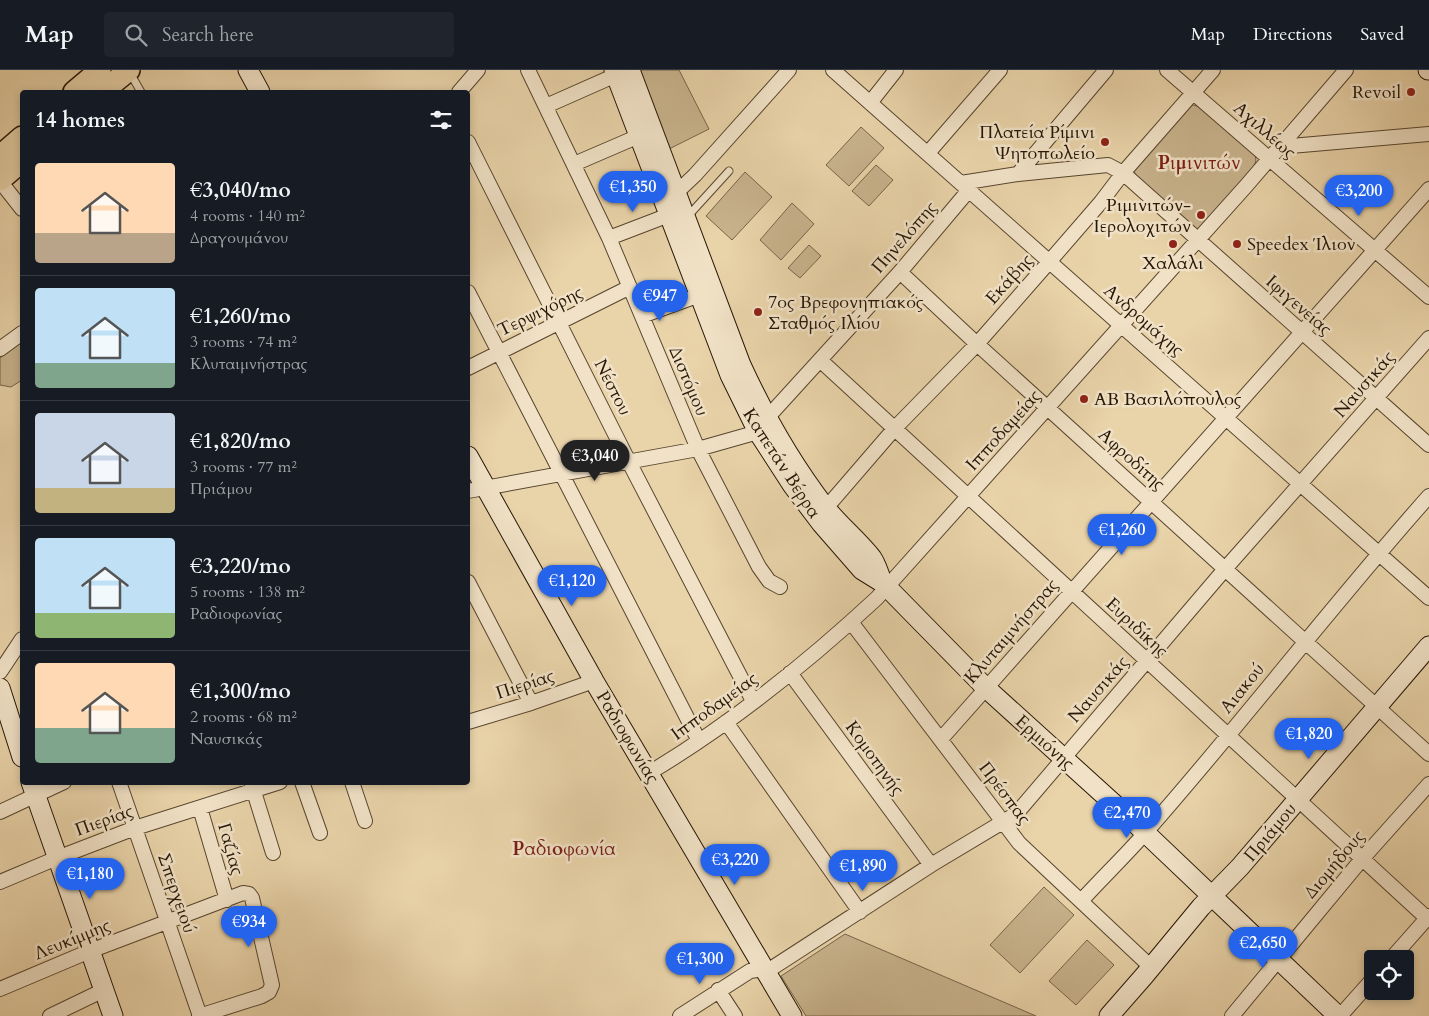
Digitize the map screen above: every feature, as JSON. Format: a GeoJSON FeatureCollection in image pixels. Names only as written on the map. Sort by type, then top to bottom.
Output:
{"type":"FeatureCollection","features":[{"type":"Feature","properties":{"kind":"main road"},"geometry":{"type":"LineString","coordinates":[[76,90],[100,70]]}},
{"type":"Feature","properties":{"kind":"main road"},"geometry":{"type":"LineString","coordinates":[[104,90],[128,70]]}},
{"type":"Feature","properties":{"kind":"main road"},"geometry":{"type":"LineString","coordinates":[[0,156],[20,139]]}},
{"type":"Feature","properties":{"kind":"main road"},"geometry":{"type":"LineString","coordinates":[[0,181],[20,163]]}},
{"type":"Feature","properties":{"kind":"street"},"geometry":{"type":"LineString","coordinates":[[248,70],[259,90]]}},
{"type":"Feature","properties":{"kind":"street"},"geometry":{"type":"LineString","coordinates":[[461,90],[478,70]]}},
{"type":"Feature","properties":{"kind":"street","name":"Διστόμου"},"geometry":{"type":"LineString","coordinates":[[528,70],[574,164],[630,287],[698,449],[759,567],[769,581],[780,586]]}},
{"type":"Feature","properties":{"kind":"street"},"geometry":{"type":"LineString","coordinates":[[676,193],[695,175],[789,70]]}},
{"type":"Feature","properties":{"kind":"street","name":"Ανδρομάχης"},"geometry":{"type":"LineString","coordinates":[[833,70],[1429,598]]}},
{"type":"Feature","properties":{"kind":"street"},"geometry":{"type":"LineString","coordinates":[[870,103],[896,70]]}},
{"type":"Feature","properties":{"kind":"street"},"geometry":{"type":"LineString","coordinates":[[928,154],[1000,70]]}},
{"type":"Feature","properties":{"kind":"street"},"geometry":{"type":"LineString","coordinates":[[1018,174],[1106,70]]}},
{"type":"Feature","properties":{"kind":"street","name":"Αχιλλέως"},"geometry":{"type":"LineString","coordinates":[[1167,70],[1194,93],[1274,153],[1375,250],[1429,297]]}},
{"type":"Feature","properties":{"kind":"street","name":"Εκάβης"},"geometry":{"type":"LineString","coordinates":[[826,508],[895,428],[977,344],[1213,70]]}},
{"type":"Feature","properties":{"kind":"street","name":"Ιπποδαμείας"},"geometry":{"type":"LineString","coordinates":[[649,773],[726,722],[790,673],[851,622],[968,497],[1122,326],[1346,70]]}},
{"type":"Feature","properties":{"kind":"street"},"geometry":{"type":"LineString","coordinates":[[546,106],[620,72]]}},
{"type":"Feature","properties":{"kind":"street","name":"Καπετάν Βέρρα"},"geometry":{"type":"LineString","coordinates":[[620,72],[676,193],[677,217],[700,294],[730,375],[763,425],[788,454],[826,508],[872,559],[885,585]]}},
{"type":"Feature","properties":{"kind":"street","name":"Καπετάν Βέρρα"},"geometry":{"type":"LineString","coordinates":[[620,72],[639,136],[677,217],[740,365],[763,425],[793,486],[821,523],[862,570],[885,585]]}},
{"type":"Feature","properties":{"kind":"street"},"geometry":{"type":"LineString","coordinates":[[1274,153],[1429,134]]}},
{"type":"Feature","properties":{"kind":"street"},"geometry":{"type":"LineString","coordinates":[[574,164],[639,136]]}},
{"type":"Feature","properties":{"kind":"street","name":"Νέστου"},"geometry":{"type":"LineString","coordinates":[[470,146],[629,462],[754,701]]}},
{"type":"Feature","properties":{"kind":"street"},"geometry":{"type":"LineString","coordinates":[[965,187],[1018,174],[1108,165],[1123,173]]}},
{"type":"Feature","properties":{"kind":"street","name":"Ιφιγενείας"},"geometry":{"type":"LineString","coordinates":[[1123,173],[1429,445]]}},
{"type":"Feature","properties":{"kind":"street"},"geometry":{"type":"LineString","coordinates":[[0,181],[20,206]]}},
{"type":"Feature","properties":{"kind":"street","name":"Πηνελόπης"},"geometry":{"type":"LineString","coordinates":[[763,425],[900,272],[965,187]]}},
{"type":"Feature","properties":{"kind":"street","name":"Κλυταιμνήστρας"},"geometry":{"type":"LineString","coordinates":[[941,739],[1429,189]]}},
{"type":"Feature","properties":{"kind":"street"},"geometry":{"type":"LineString","coordinates":[[608,238],[677,217]]}},
{"type":"Feature","properties":{"kind":"street","name":"Αφροδίτης"},"geometry":{"type":"LineString","coordinates":[[900,272],[1429,754]]}},
{"type":"Feature","properties":{"kind":"street","name":"Τερψιχόρης"},"geometry":{"type":"LineString","coordinates":[[470,367],[630,287]]}},
{"type":"Feature","properties":{"kind":"street"},"geometry":{"type":"LineString","coordinates":[[642,316],[700,294]]}},
{"type":"Feature","properties":{"kind":"street"},"geometry":{"type":"LineString","coordinates":[[470,296],[699,741]]}},
{"type":"Feature","properties":{"kind":"street"},"geometry":{"type":"LineString","coordinates":[[0,349],[20,334]]}},
{"type":"Feature","properties":{"kind":"street","name":"Ναυσικάς"},"geometry":{"type":"LineString","coordinates":[[680,1016],[750,971],[772,968],[931,865],[1016,814],[1225,569],[1429,338]]}},
{"type":"Feature","properties":{"kind":"street","name":"Ευριδίκης"},"geometry":{"type":"LineString","coordinates":[[820,360],[1297,800],[1428,918]]}},
{"type":"Feature","properties":{"kind":"street"},"geometry":{"type":"LineString","coordinates":[[477,490],[698,449],[763,425]]}},
{"type":"Feature","properties":{"kind":"street","name":"Ραδιοφωνίας"},"geometry":{"type":"LineString","coordinates":[[470,464],[477,490],[594,681],[792,1016]]}},
{"type":"Feature","properties":{"kind":"street","name":"Αιακού"},"geometry":{"type":"LineString","coordinates":[[1082,900],[1145,833],[1378,554],[1429,496]]}},
{"type":"Feature","properties":{"kind":"street","name":"Ερμιόνης"},"geometry":{"type":"LineString","coordinates":[[885,585],[986,688],[1145,833],[1339,1016]]}},
{"type":"Feature","properties":{"kind":"street"},"geometry":{"type":"LineString","coordinates":[[470,586],[531,703]]}},
{"type":"Feature","properties":{"kind":"street","name":"Πρέσπας"},"geometry":{"type":"LineString","coordinates":[[851,622],[1003,823],[1026,849],[1152,967]]}},
{"type":"Feature","properties":{"kind":"street"},"geometry":{"type":"LineString","coordinates":[[0,672],[20,642]]}},
{"type":"Feature","properties":{"kind":"street","name":"Πριάμου"},"geometry":{"type":"LineString","coordinates":[[1108,1016],[1152,967],[1201,907],[1240,867],[1429,646]]}},
{"type":"Feature","properties":{"kind":"street","name":"Κομοτηνής"},"geometry":{"type":"LineString","coordinates":[[790,673],[931,865]]}},
{"type":"Feature","properties":{"kind":"street","name":"Πιερίας"},"geometry":{"type":"LineString","coordinates":[[470,721],[594,681]]}},
{"type":"Feature","properties":{"kind":"street"},"geometry":{"type":"LineString","coordinates":[[0,688],[20,751]]}},
{"type":"Feature","properties":{"kind":"street"},"geometry":{"type":"LineString","coordinates":[[726,722],[860,912]]}},
{"type":"Feature","properties":{"kind":"street","name":"Διομήδους"},"geometry":{"type":"LineString","coordinates":[[1232,1016],[1362,859],[1429,784]]}},
{"type":"Feature","properties":{"kind":"street"},"geometry":{"type":"LineString","coordinates":[[0,812],[33,789],[51,785]]}},
{"type":"Feature","properties":{"kind":"street","name":"Σπερχειού"},"geometry":{"type":"LineString","coordinates":[[120,785],[200,1016]]}},
{"type":"Feature","properties":{"kind":"street"},"geometry":{"type":"LineString","coordinates":[[303,785],[320,833]]}},
{"type":"Feature","properties":{"kind":"street"},"geometry":{"type":"LineString","coordinates":[[353,785],[365,821]]}},
{"type":"Feature","properties":{"kind":"street"},"geometry":{"type":"LineString","coordinates":[[252,787],[273,853]]}},
{"type":"Feature","properties":{"kind":"street","name":"Πιερίας"},"geometry":{"type":"LineString","coordinates":[[0,882],[135,828],[200,808],[252,787]]}},
{"type":"Feature","properties":{"kind":"street"},"geometry":{"type":"LineString","coordinates":[[33,789],[113,1016]]}},
{"type":"Feature","properties":{"kind":"street","name":"Γαζίας"},"geometry":{"type":"LineString","coordinates":[[200,808],[227,900]]}},
{"type":"Feature","properties":{"kind":"street","name":"Λευκίμμης"},"geometry":{"type":"LineString","coordinates":[[0,989],[90,951],[166,922],[243,894],[249,894],[252,898],[272,985],[269,992],[262,996],[200,1016]]}},
{"type":"Feature","properties":{"kind":"street"},"geometry":{"type":"LineString","coordinates":[[1399,950],[1428,918]]}},
{"type":"Feature","properties":{"kind":"street"},"geometry":{"type":"LineString","coordinates":[[1339,1016],[1364,989]]}},
{"type":"Feature","properties":{"kind":"street"},"geometry":{"type":"LineString","coordinates":[[50,1016],[104,990]]}},
{"type":"Feature","properties":{"kind":"street"},"geometry":{"type":"LineString","coordinates":[[718,990],[735,1016]]}},
{"type":"Feature","properties":{"kind":"lane"},"geometry":{"type":"LineString","coordinates":[[128,70],[140,90]]}},
{"type":"Feature","properties":{"kind":"lane"},"geometry":{"type":"LineString","coordinates":[[677,217],[729,170]]}},
{"type":"Feature","properties":{"kind":"shaded area"},"geometry":{"type":"Polygon","coordinates":[[[639,70],[679,70],[709,129],[669,149],[639,70]]]}},
{"type":"Feature","properties":{"kind":"shaded area"},"geometry":{"type":"Polygon","coordinates":[[[1193,105],[1200,107],[1255,155],[1256,160],[1254,167],[1201,230],[1194,229],[1135,174],[1134,170],[1188,107],[1193,105]]]}},
{"type":"Feature","properties":{"kind":"shaded area"},"geometry":{"type":"Polygon","coordinates":[[[861,127],[884,148],[849,186],[826,165],[861,127]]]}},
{"type":"Feature","properties":{"kind":"shaded area"},"geometry":{"type":"Polygon","coordinates":[[[876,165],[893,180],[869,206],[852,191],[876,165]]]}},
{"type":"Feature","properties":{"kind":"shaded area"},"geometry":{"type":"Polygon","coordinates":[[[745,172],[772,197],[732,240],[706,216],[745,172]]]}},
{"type":"Feature","properties":{"kind":"shaded area"},"geometry":{"type":"Polygon","coordinates":[[[792,203],[814,224],[781,260],[760,240],[792,203]]]}},
{"type":"Feature","properties":{"kind":"shaded area"},"geometry":{"type":"Polygon","coordinates":[[[809,245],[821,256],[800,278],[788,268],[809,245]]]}},
{"type":"Feature","properties":{"kind":"shaded area"},"geometry":{"type":"Polygon","coordinates":[[[20,343],[20,381],[11,387],[0,385],[0,358],[20,343]]]}},
{"type":"Feature","properties":{"kind":"shaded area"},"geometry":{"type":"Polygon","coordinates":[[[1044,887],[1074,915],[1020,973],[990,945],[1044,887]]]}},
{"type":"Feature","properties":{"kind":"shaded area"},"geometry":{"type":"Polygon","coordinates":[[[845,934],[1036,1016],[806,1016],[781,976],[845,934]]]}},
{"type":"Feature","properties":{"kind":"shaded area"},"geometry":{"type":"Polygon","coordinates":[[[1087,940],[1114,965],[1076,1005],[1049,981],[1087,940]]]}},
{"type":"Feature","properties":{"kind":"place","name":"Revoil"},"geometry":{"type":"Point","coordinates":[1411,92]}},
{"type":"Feature","properties":{"kind":"place","name":"Πλατεία Ρίμινι Ψητοπωλείο"},"geometry":{"type":"Point","coordinates":[1105,142]}},
{"type":"Feature","properties":{"kind":"place","name":"Ριμινιτών- Ιερολοχιτών"},"geometry":{"type":"Point","coordinates":[1201,215]}},
{"type":"Feature","properties":{"kind":"place","name":"Χαλάλι"},"geometry":{"type":"Point","coordinates":[1173,244]}},
{"type":"Feature","properties":{"kind":"place","name":"Speedex Ίλιον"},"geometry":{"type":"Point","coordinates":[1237,244]}},
{"type":"Feature","properties":{"kind":"place","name":"7ος Βρεφονηπιακός Σταθμός Ιλίου"},"geometry":{"type":"Point","coordinates":[758,312]}},
{"type":"Feature","properties":{"kind":"place","name":"ΑΒ Βασιλόπουλος"},"geometry":{"type":"Point","coordinates":[1084,399]}},
{"type":"Feature","properties":{"kind":"district","name":"Ριμινιτών"},"geometry":{"type":"Point","coordinates":[1199,162]}},
{"type":"Feature","properties":{"kind":"district","name":"Ραδιοφωνία"},"geometry":{"type":"Point","coordinates":[564,848]}}]}
